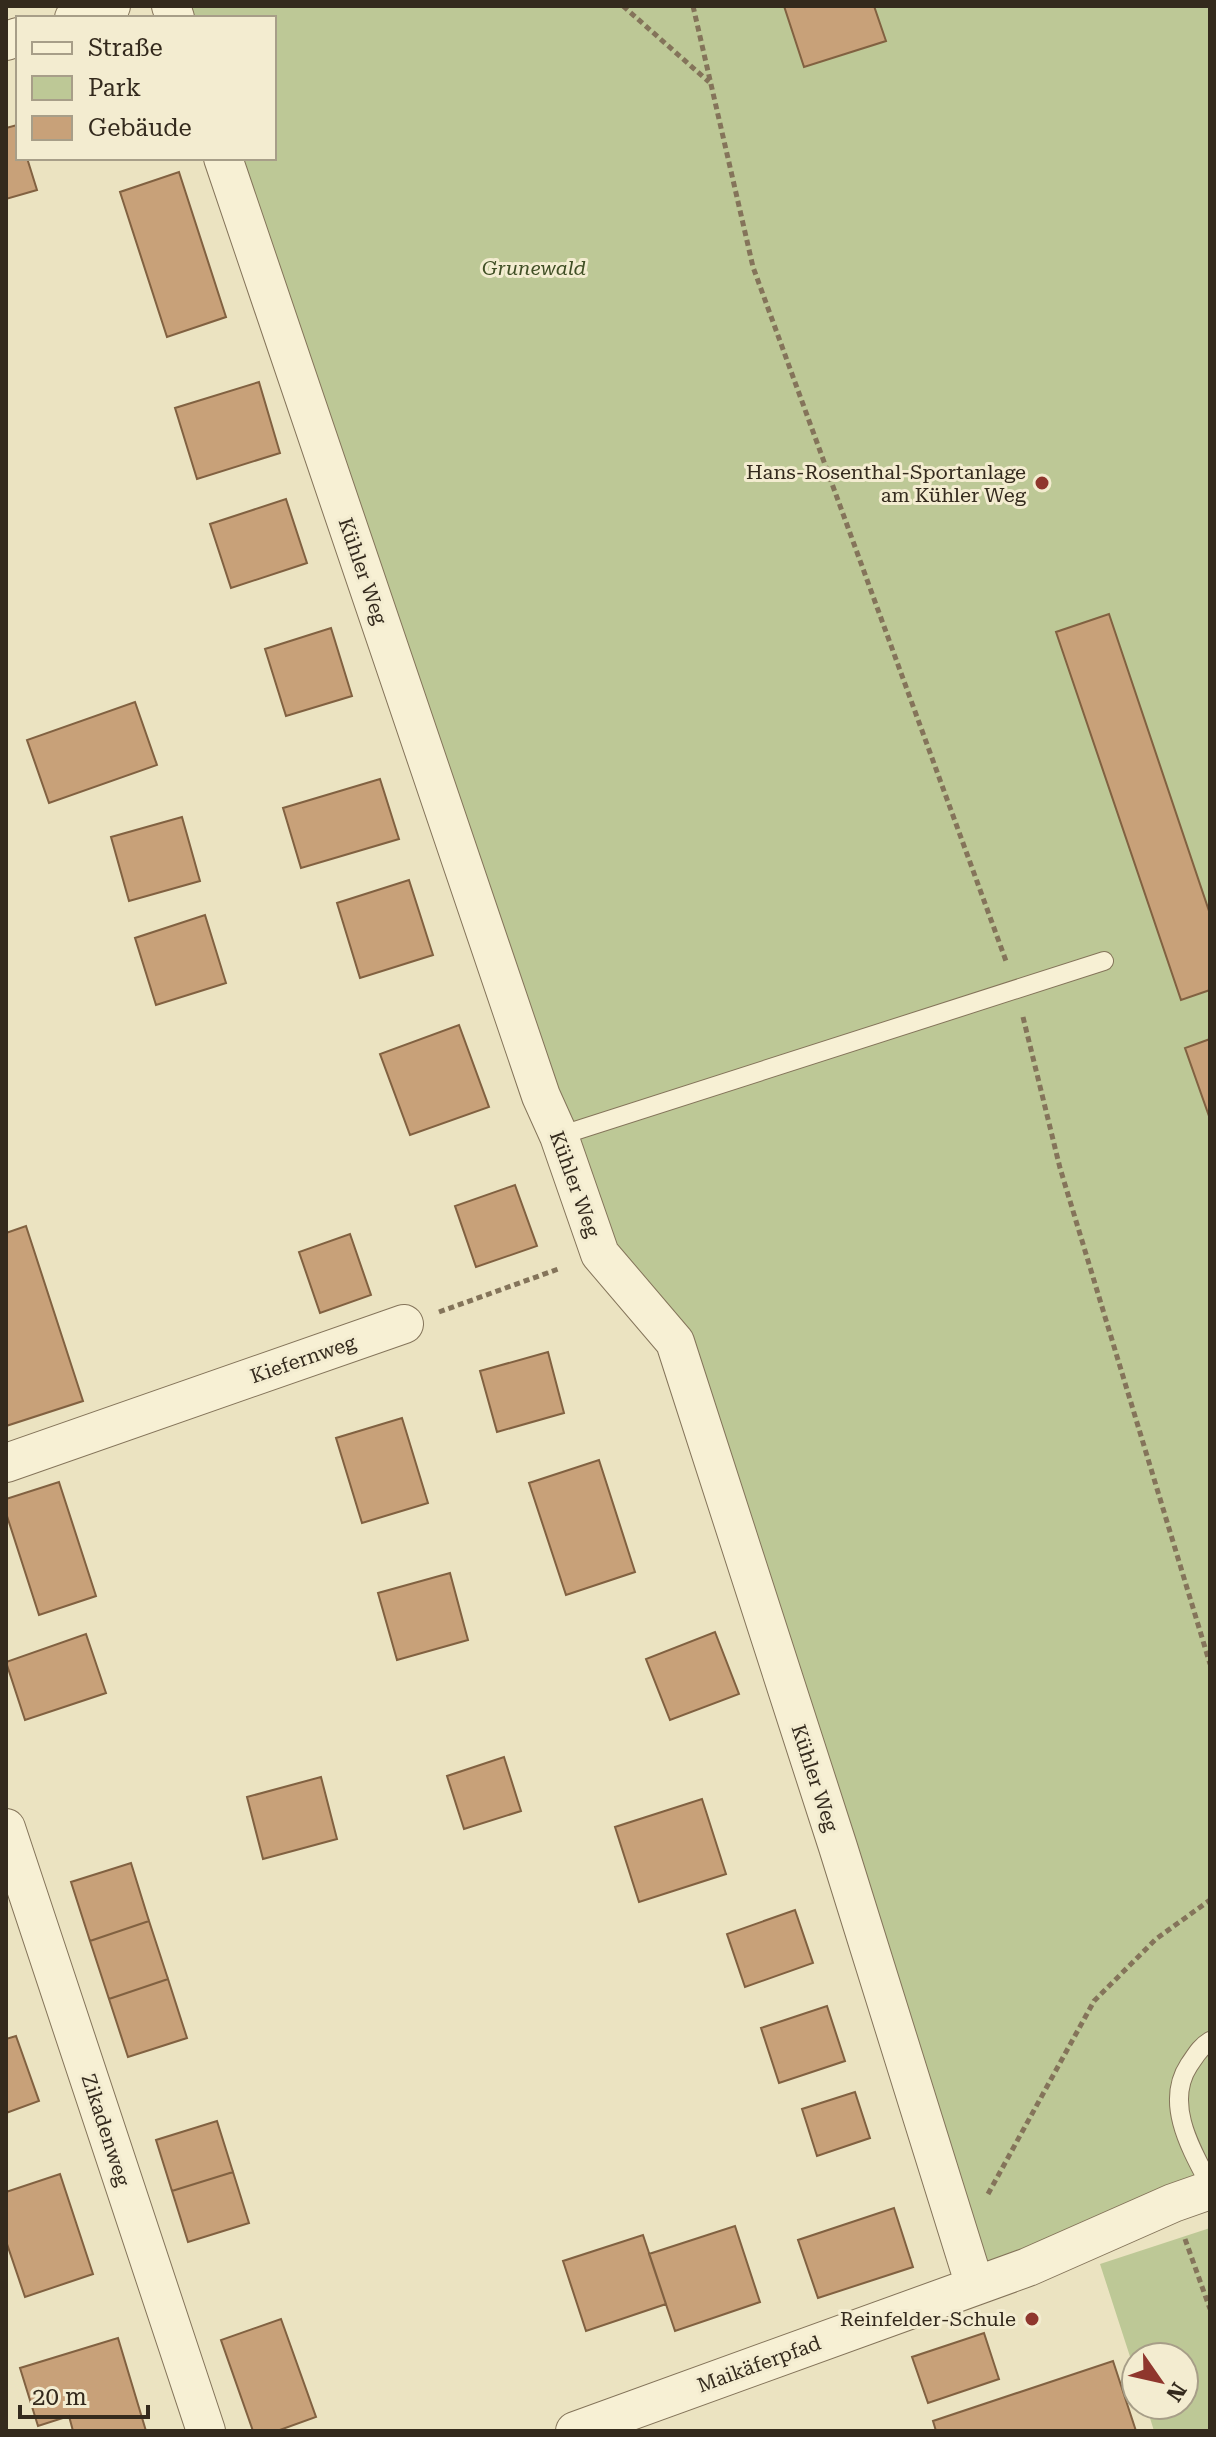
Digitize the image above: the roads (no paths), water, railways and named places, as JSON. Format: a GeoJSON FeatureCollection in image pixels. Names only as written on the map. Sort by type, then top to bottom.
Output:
{"type":"FeatureCollection","features":[{"type":"Feature","properties":{"kind":"street"},"geometry":{"type":"LineString","coordinates":[[80,16],[111,6]]}},
{"type":"Feature","properties":{"kind":"street","name":"Kühler Weg"},"geometry":{"type":"LineString","coordinates":[[224,160],[541,1096],[559,1136],[600,1254],[675,1342],[975,2286]]}},
{"type":"Feature","properties":{"kind":"street","name":"Kiefernweg"},"geometry":{"type":"LineString","coordinates":[[6,1463],[404,1324]]}},
{"type":"Feature","properties":{"kind":"street","name":"Zikadenweg"},"geometry":{"type":"LineString","coordinates":[[6,1828],[206,2431]]}},
{"type":"Feature","properties":{"kind":"street","name":"Maikäferpfad"},"geometry":{"type":"LineString","coordinates":[[575,2431],[1028,2267],[1210,2188]]}},
{"type":"Feature","properties":{"kind":"lane"},"geometry":{"type":"LineString","coordinates":[[559,1136],[1104,961]]}},
{"type":"Feature","properties":{"kind":"lane"},"geometry":{"type":"LineString","coordinates":[[1210,2041],[1201,2046],[1183,2075],[1178,2111],[1210,2188]]}},
{"type":"Feature","properties":{"kind":"place","name":"Hans-Rosenthal-Sportanlage am Kühler Weg"},"geometry":{"type":"Point","coordinates":[1042,483]}},
{"type":"Feature","properties":{"kind":"place","name":"Reinfelder-Schule"},"geometry":{"type":"Point","coordinates":[1032,2319]}},
{"type":"Feature","properties":{"kind":"park label","name":"Grunewald"},"geometry":{"type":"Point","coordinates":[534,268]}}]}
